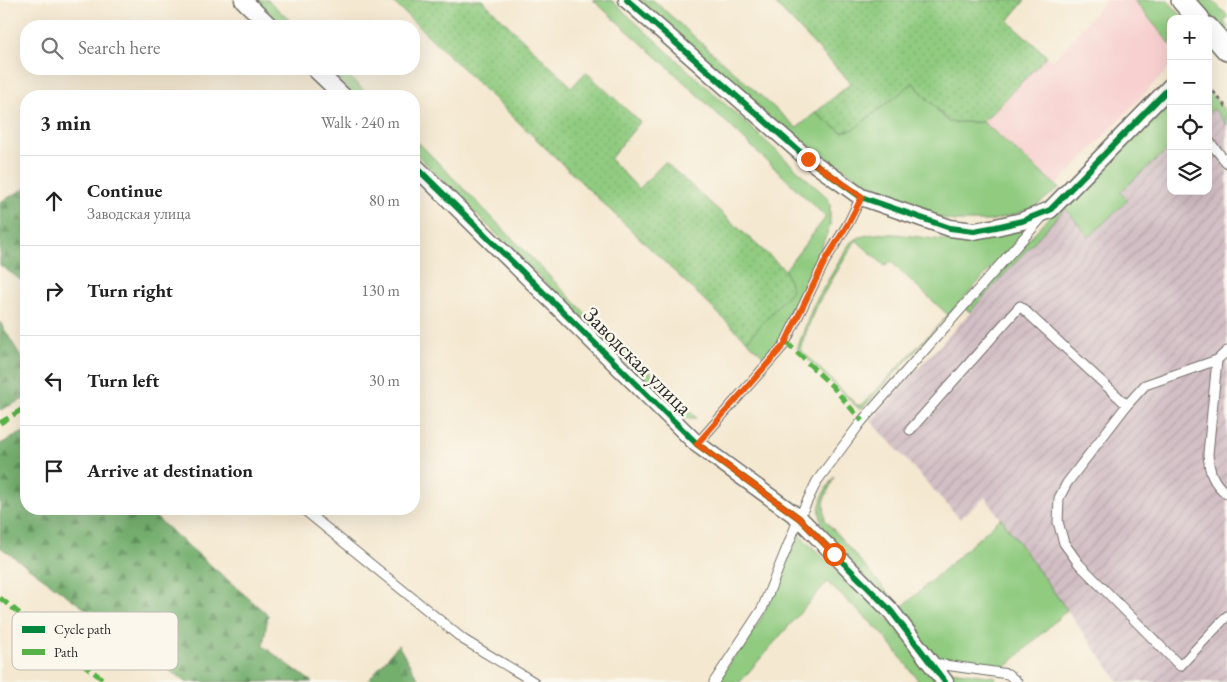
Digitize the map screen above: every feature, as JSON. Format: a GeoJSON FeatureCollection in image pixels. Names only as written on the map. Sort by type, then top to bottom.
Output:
{"type":"FeatureCollection","features":[{"type":"Feature","properties":{"kind":"street"},"geometry":{"type":"LineString","coordinates":[[243,0],[264,20]]}},
{"type":"Feature","properties":{"kind":"street"},"geometry":{"type":"LineString","coordinates":[[627,0],[808,159],[862,197],[950,228],[974,231],[1022,221],[1050,210],[1167,93]]}},
{"type":"Feature","properties":{"kind":"street"},"geometry":{"type":"LineString","coordinates":[[1182,0],[1195,15]]}},
{"type":"Feature","properties":{"kind":"street"},"geometry":{"type":"LineString","coordinates":[[321,75],[337,90]]}},
{"type":"Feature","properties":{"kind":"street","name":"Заводская улица"},"geometry":{"type":"LineString","coordinates":[[420,171],[697,444],[799,518],[891,611],[945,682]]}},
{"type":"Feature","properties":{"kind":"lane"},"geometry":{"type":"LineString","coordinates":[[1212,145],[1227,162]]}},
{"type":"Feature","properties":{"kind":"lane"},"geometry":{"type":"LineString","coordinates":[[697,444],[784,345],[825,261],[862,197]]}},
{"type":"Feature","properties":{"kind":"lane"},"geometry":{"type":"LineString","coordinates":[[714,682],[762,609],[799,518],[817,481],[862,421],[1050,210]]}},
{"type":"Feature","properties":{"kind":"lane"},"geometry":{"type":"LineString","coordinates":[[910,430],[1020,306],[1126,405]]}},
{"type":"Feature","properties":{"kind":"lane"},"geometry":{"type":"LineString","coordinates":[[1227,351],[1217,360],[1145,385],[1126,405],[1067,483],[1059,498],[1058,522],[1064,544],[1079,564],[1180,666],[1227,616]]}},
{"type":"Feature","properties":{"kind":"lane"},"geometry":{"type":"LineString","coordinates":[[1217,360],[1208,454],[1212,478],[1218,487],[1227,494]]}},
{"type":"Feature","properties":{"kind":"lane"},"geometry":{"type":"LineString","coordinates":[[309,515],[464,640],[534,682]]}},
{"type":"Feature","properties":{"kind":"lane"},"geometry":{"type":"LineString","coordinates":[[931,663],[1008,674],[1017,682]]}},
{"type":"Feature","properties":{"kind":"path"},"geometry":{"type":"LineString","coordinates":[[1212,90],[1227,108]]}},
{"type":"Feature","properties":{"kind":"shaded area"},"geometry":{"type":"Polygon","coordinates":[[[1106,0],[1134,0],[1167,40],[1167,70],[1056,186],[983,122],[1047,56],[1053,61],[1106,0]]]}},
{"type":"Feature","properties":{"kind":"shaded area"},"geometry":{"type":"Polygon","coordinates":[[[1214,108],[1227,125],[1227,682],[1119,682],[985,497],[960,519],[871,421],[1065,208],[1089,237],[1128,200],[1120,192],[1167,151],[1167,195],[1212,195],[1212,110],[1214,108]]]}},
{"type":"Feature","properties":{"kind":"green space"},"geometry":{"type":"Polygon","coordinates":[[[256,0],[268,0],[290,20],[277,20],[256,0]]]}},
{"type":"Feature","properties":{"kind":"green space"},"geometry":{"type":"Polygon","coordinates":[[[391,0],[482,0],[572,87],[586,72],[640,122],[610,159],[639,189],[665,162],[785,270],[792,290],[747,341],[420,28],[420,20],[412,20],[391,0]]]}},
{"type":"Feature","properties":{"kind":"green space"},"geometry":{"type":"Polygon","coordinates":[[[593,0],[611,0],[828,198],[830,204],[830,225],[795,315],[782,340],[768,360],[747,341],[791,290],[785,270],[826,217],[667,66],[593,0]]]}},
{"type":"Feature","properties":{"kind":"green space"},"geometry":{"type":"Polygon","coordinates":[[[637,0],[653,0],[797,128],[815,113],[842,132],[854,129],[913,83],[948,122],[983,122],[1059,188],[1036,206],[990,221],[955,221],[941,218],[913,207],[855,176],[778,125],[637,0]]]}},
{"type":"Feature","properties":{"kind":"green space"},"geometry":{"type":"Polygon","coordinates":[[[772,0],[1025,0],[1008,21],[1047,56],[983,122],[949,122],[913,83],[854,129],[842,132],[815,113],[851,83],[772,0]]]}},
{"type":"Feature","properties":{"kind":"green space"},"geometry":{"type":"Polygon","coordinates":[[[1134,0],[1167,0],[1181,15],[1167,15],[1167,40],[1134,0]]]}},
{"type":"Feature","properties":{"kind":"green space"},"geometry":{"type":"Polygon","coordinates":[[[1195,0],[1212,0],[1227,15],[1227,19],[1224,22],[1227,26],[1227,35],[1212,19],[1212,15],[1209,15],[1195,0]]]}},
{"type":"Feature","properties":{"kind":"green space"},"geometry":{"type":"Polygon","coordinates":[[[333,75],[347,75],[364,90],[350,90],[333,75]]]}},
{"type":"Feature","properties":{"kind":"green space"},"geometry":{"type":"Polygon","coordinates":[[[1212,95],[1227,113],[1227,125],[1214,109],[1212,110],[1212,95]]]}},
{"type":"Feature","properties":{"kind":"green space"},"geometry":{"type":"Polygon","coordinates":[[[1167,101],[1167,151],[1120,192],[1128,200],[1089,237],[1065,208],[970,312],[965,308],[1061,204],[1167,101]]]}},
{"type":"Feature","properties":{"kind":"green space"},"geometry":{"type":"Polygon","coordinates":[[[420,144],[608,336],[611,333],[697,418],[685,418],[677,414],[420,158],[420,144]]]}},
{"type":"Feature","properties":{"kind":"green space"},"geometry":{"type":"Polygon","coordinates":[[[20,191],[20,280],[0,265],[0,202],[20,191]]]}},
{"type":"Feature","properties":{"kind":"green space"},"geometry":{"type":"Polygon","coordinates":[[[1030,226],[863,408],[858,408],[797,349],[813,306],[850,243],[859,237],[898,234],[938,239],[970,240],[1000,235],[1030,226]],[[856,240],[815,308],[800,349],[857,405],[862,405],[948,315],[890,261],[885,266],[856,240]]]}},
{"type":"Feature","properties":{"kind":"green space"},"geometry":{"type":"Polygon","coordinates":[[[0,322],[20,355],[20,401],[0,410],[0,322]]]}},
{"type":"Feature","properties":{"kind":"green space"},"geometry":{"type":"Polygon","coordinates":[[[20,434],[20,515],[153,515],[268,615],[263,646],[312,682],[186,682],[169,670],[178,670],[178,612],[90,612],[0,547],[0,444],[20,434]]]}},
{"type":"Feature","properties":{"kind":"green space"},"geometry":{"type":"Polygon","coordinates":[[[834,477],[824,500],[825,520],[901,608],[1001,518],[1067,610],[1006,667],[958,663],[931,654],[826,533],[820,517],[820,504],[825,491],[834,477]]]}},
{"type":"Feature","properties":{"kind":"green space"},"geometry":{"type":"Polygon","coordinates":[[[799,535],[881,610],[939,682],[917,682],[918,680],[882,633],[827,582],[740,682],[717,682],[760,621],[799,535]]]}},
{"type":"Feature","properties":{"kind":"green space"},"geometry":{"type":"Polygon","coordinates":[[[398,645],[420,682],[367,682],[398,645]]]}},
{"type":"Feature","properties":{"kind":"green space"},"geometry":{"type":"Polygon","coordinates":[[[942,670],[996,677],[994,679],[998,682],[950,682],[942,670]]]}},
{"type":"Feature","properties":{"kind":"marked path"},"geometry":{"type":"LineString","coordinates":[[786,342],[832,386],[862,421]]}},
{"type":"Feature","properties":{"kind":"marked path"},"geometry":{"type":"LineString","coordinates":[[0,423],[20,411]]}},
{"type":"Feature","properties":{"kind":"marked path"},"geometry":{"type":"LineString","coordinates":[[0,598],[18,612]]}},
{"type":"Feature","properties":{"kind":"marked path"},"geometry":{"type":"LineString","coordinates":[[91,670],[106,682]]}},
{"type":"Feature","properties":{"kind":"cycle path"},"geometry":{"type":"LineString","coordinates":[[627,0],[808,159],[861,197],[950,228],[974,231],[1022,221],[1050,210],[1167,90]]}},
{"type":"Feature","properties":{"kind":"cycle path"},"geometry":{"type":"LineString","coordinates":[[420,171],[697,444],[799,518],[891,611],[945,682]]}},
{"type":"Feature","properties":{"kind":"route"},"geometry":{"type":"LineString","coordinates":[[808,159],[862,197],[825,261],[784,345],[697,444],[799,518],[834,554]]}}]}
